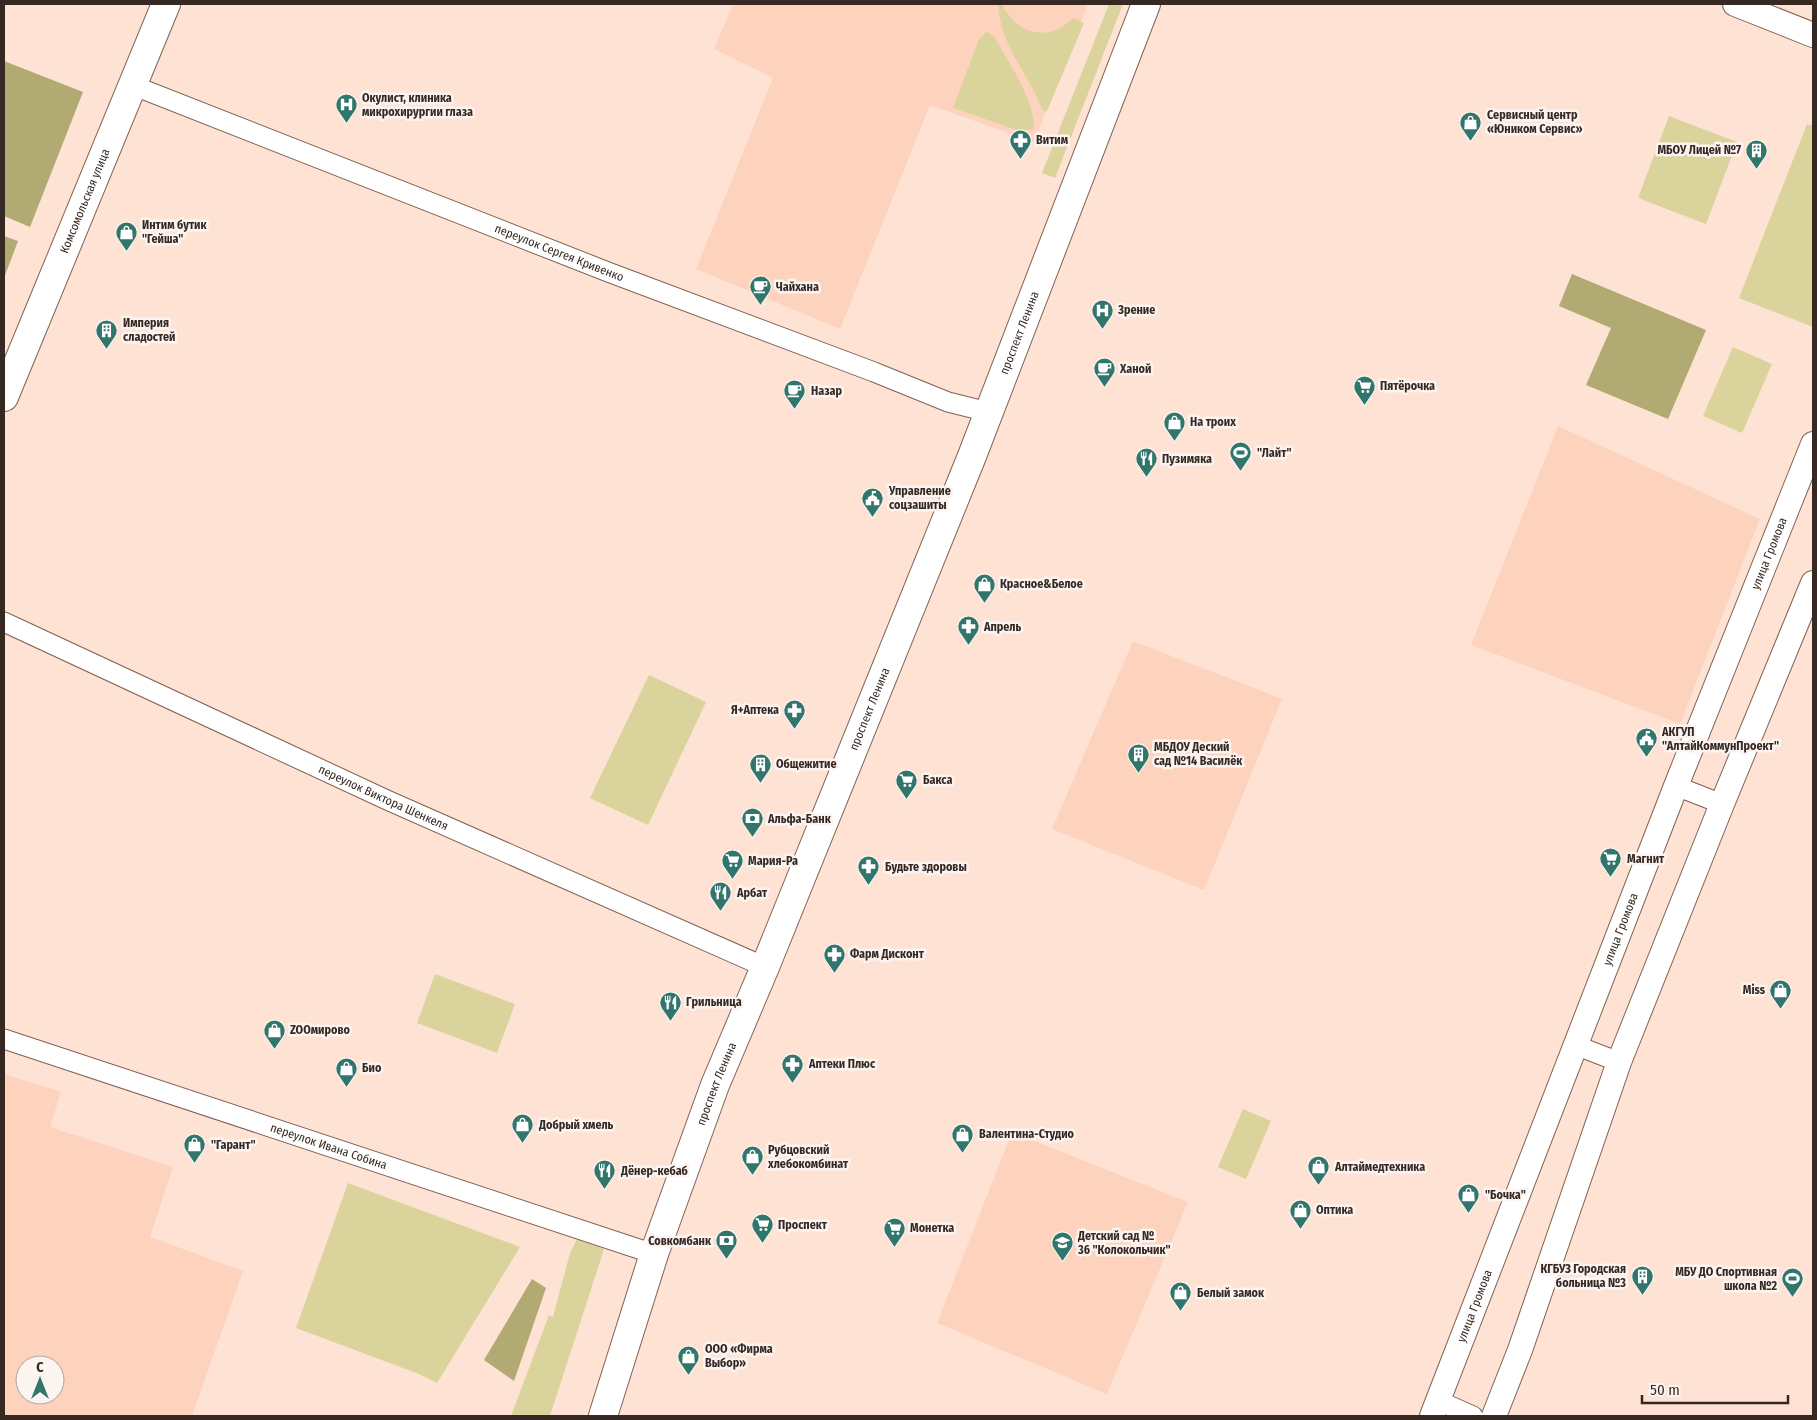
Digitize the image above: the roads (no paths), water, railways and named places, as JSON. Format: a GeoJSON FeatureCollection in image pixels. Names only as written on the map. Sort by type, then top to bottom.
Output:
{"type":"FeatureCollection","features":[{"type":"Feature","properties":{"kind":"main road","name":"Комсомольская улица"},"geometry":{"type":"LineString","coordinates":[[4,397],[166,4]]}},
{"type":"Feature","properties":{"kind":"main road","name":"проспект Ленина"},"geometry":{"type":"LineString","coordinates":[[603,1416],[654,1254],[715,1085],[765,967],[988,412],[1146,4]]}},
{"type":"Feature","properties":{"kind":"street"},"geometry":{"type":"LineString","coordinates":[[1735,4],[1813,35]]}},
{"type":"Feature","properties":{"kind":"street","name":"переулок Сергея Кривенко"},"geometry":{"type":"LineString","coordinates":[[132,86],[608,272],[948,402],[988,412]]}},
{"type":"Feature","properties":{"kind":"street","name":"улица Громова"},"geometry":{"type":"LineString","coordinates":[[1436,1409],[1676,786],[1807,479],[1813,444]]}},
{"type":"Feature","properties":{"kind":"street"},"geometry":{"type":"LineString","coordinates":[[1494,1416],[1526,1331],[1619,1062],[1813,583]]}},
{"type":"Feature","properties":{"kind":"street","name":"переулок Виктора Шенкеля"},"geometry":{"type":"LineString","coordinates":[[4,622],[387,800],[765,967]]}},
{"type":"Feature","properties":{"kind":"street"},"geometry":{"type":"LineString","coordinates":[[1676,786],[1722,804]]}},
{"type":"Feature","properties":{"kind":"street","name":"переулок Ивана Собина"},"geometry":{"type":"LineString","coordinates":[[4,1039],[654,1254]]}},
{"type":"Feature","properties":{"kind":"street"},"geometry":{"type":"LineString","coordinates":[[1576,1045],[1619,1062]]}},
{"type":"Feature","properties":{"kind":"street"},"geometry":{"type":"LineString","coordinates":[[1436,1409],[1473,1416]]}},
{"type":"Feature","properties":{"kind":"place","name":"Окулист, клиника микрохирургии глаза"},"geometry":{"type":"Point","coordinates":[346,124]}},
{"type":"Feature","properties":{"kind":"place","name":"Сервисный центр «Юником Сервис»"},"geometry":{"type":"Point","coordinates":[1471,141]}},
{"type":"Feature","properties":{"kind":"place","name":"Витим"},"geometry":{"type":"Point","coordinates":[1020,159]}},
{"type":"Feature","properties":{"kind":"place","name":"МБОУ Лицей №7"},"geometry":{"type":"Point","coordinates":[1757,169]}},
{"type":"Feature","properties":{"kind":"place","name":"Интим бутик \"Гейша\""},"geometry":{"type":"Point","coordinates":[126,251]}},
{"type":"Feature","properties":{"kind":"place","name":"Чайхана"},"geometry":{"type":"Point","coordinates":[760,306]}},
{"type":"Feature","properties":{"kind":"place","name":"Зрение"},"geometry":{"type":"Point","coordinates":[1102,329]}},
{"type":"Feature","properties":{"kind":"place","name":"Империя сладостей"},"geometry":{"type":"Point","coordinates":[107,349]}},
{"type":"Feature","properties":{"kind":"place","name":"Ханой"},"geometry":{"type":"Point","coordinates":[1104,388]}},
{"type":"Feature","properties":{"kind":"place","name":"Пятёрочка"},"geometry":{"type":"Point","coordinates":[1364,405]}},
{"type":"Feature","properties":{"kind":"place","name":"Назар"},"geometry":{"type":"Point","coordinates":[795,410]}},
{"type":"Feature","properties":{"kind":"place","name":"На троих"},"geometry":{"type":"Point","coordinates":[1174,441]}},
{"type":"Feature","properties":{"kind":"place","name":"\"Лайт\""},"geometry":{"type":"Point","coordinates":[1241,472]}},
{"type":"Feature","properties":{"kind":"place","name":"Пузимяка"},"geometry":{"type":"Point","coordinates":[1146,478]}},
{"type":"Feature","properties":{"kind":"place","name":"Управление соцзашиты"},"geometry":{"type":"Point","coordinates":[873,517]}},
{"type":"Feature","properties":{"kind":"place","name":"Красное&Белое"},"geometry":{"type":"Point","coordinates":[984,603]}},
{"type":"Feature","properties":{"kind":"place","name":"Апрель"},"geometry":{"type":"Point","coordinates":[968,646]}},
{"type":"Feature","properties":{"kind":"place","name":"Я+Аптека"},"geometry":{"type":"Point","coordinates":[795,729]}},
{"type":"Feature","properties":{"kind":"place","name":"АКГУП \"АлтайКоммунПроект\""},"geometry":{"type":"Point","coordinates":[1646,758]}},
{"type":"Feature","properties":{"kind":"place","name":"МБДОУ Деский сад №14 Василёк"},"geometry":{"type":"Point","coordinates":[1138,773]}},
{"type":"Feature","properties":{"kind":"place","name":"Общежитие"},"geometry":{"type":"Point","coordinates":[760,783]}},
{"type":"Feature","properties":{"kind":"place","name":"Бакса"},"geometry":{"type":"Point","coordinates":[907,799]}},
{"type":"Feature","properties":{"kind":"place","name":"Альфа-Банк"},"geometry":{"type":"Point","coordinates":[752,838]}},
{"type":"Feature","properties":{"kind":"place","name":"Магнит"},"geometry":{"type":"Point","coordinates":[1611,878]}},
{"type":"Feature","properties":{"kind":"place","name":"Мария-Ра"},"geometry":{"type":"Point","coordinates":[732,880]}},
{"type":"Feature","properties":{"kind":"place","name":"Будьте здоровы"},"geometry":{"type":"Point","coordinates":[869,886]}},
{"type":"Feature","properties":{"kind":"place","name":"Арбат"},"geometry":{"type":"Point","coordinates":[721,912]}},
{"type":"Feature","properties":{"kind":"place","name":"Фарм Дисконт"},"geometry":{"type":"Point","coordinates":[834,973]}},
{"type":"Feature","properties":{"kind":"place","name":"Miss"},"geometry":{"type":"Point","coordinates":[1781,1009]}},
{"type":"Feature","properties":{"kind":"place","name":"Грильница"},"geometry":{"type":"Point","coordinates":[670,1021]}},
{"type":"Feature","properties":{"kind":"place","name":"ZOOмирово"},"geometry":{"type":"Point","coordinates":[274,1049]}},
{"type":"Feature","properties":{"kind":"place","name":"Аптеки Плюс"},"geometry":{"type":"Point","coordinates":[793,1083]}},
{"type":"Feature","properties":{"kind":"place","name":"Био"},"geometry":{"type":"Point","coordinates":[346,1087]}},
{"type":"Feature","properties":{"kind":"place","name":"Добрый хмель"},"geometry":{"type":"Point","coordinates":[523,1144]}},
{"type":"Feature","properties":{"kind":"place","name":"Валентина-Студио"},"geometry":{"type":"Point","coordinates":[963,1153]}},
{"type":"Feature","properties":{"kind":"place","name":"\"Гарант\""},"geometry":{"type":"Point","coordinates":[195,1164]}},
{"type":"Feature","properties":{"kind":"place","name":"Рубцовский хлебокомбинат"},"geometry":{"type":"Point","coordinates":[752,1176]}},
{"type":"Feature","properties":{"kind":"place","name":"Алтаймедтехника"},"geometry":{"type":"Point","coordinates":[1319,1186]}},
{"type":"Feature","properties":{"kind":"place","name":"Дёнер-кебаб"},"geometry":{"type":"Point","coordinates":[605,1190]}},
{"type":"Feature","properties":{"kind":"place","name":"\"Бочка\""},"geometry":{"type":"Point","coordinates":[1469,1214]}},
{"type":"Feature","properties":{"kind":"place","name":"Оптика"},"geometry":{"type":"Point","coordinates":[1300,1229]}},
{"type":"Feature","properties":{"kind":"place","name":"Проспект"},"geometry":{"type":"Point","coordinates":[762,1244]}},
{"type":"Feature","properties":{"kind":"place","name":"Монетка"},"geometry":{"type":"Point","coordinates":[894,1247]}},
{"type":"Feature","properties":{"kind":"place","name":"Совкомбанк"},"geometry":{"type":"Point","coordinates":[727,1260]}},
{"type":"Feature","properties":{"kind":"place","name":"Детский сад № 36 \"Колокольчик\""},"geometry":{"type":"Point","coordinates":[1062,1262]}},
{"type":"Feature","properties":{"kind":"place","name":"КГБУЗ Городская больница №3"},"geometry":{"type":"Point","coordinates":[1642,1295]}},
{"type":"Feature","properties":{"kind":"place","name":"МБУ ДО Спортивная школа №2"},"geometry":{"type":"Point","coordinates":[1793,1298]}},
{"type":"Feature","properties":{"kind":"place","name":"Белый замок"},"geometry":{"type":"Point","coordinates":[1181,1312]}},
{"type":"Feature","properties":{"kind":"place","name":"ООО «Фирма Выбор»"},"geometry":{"type":"Point","coordinates":[689,1375]}}]}
